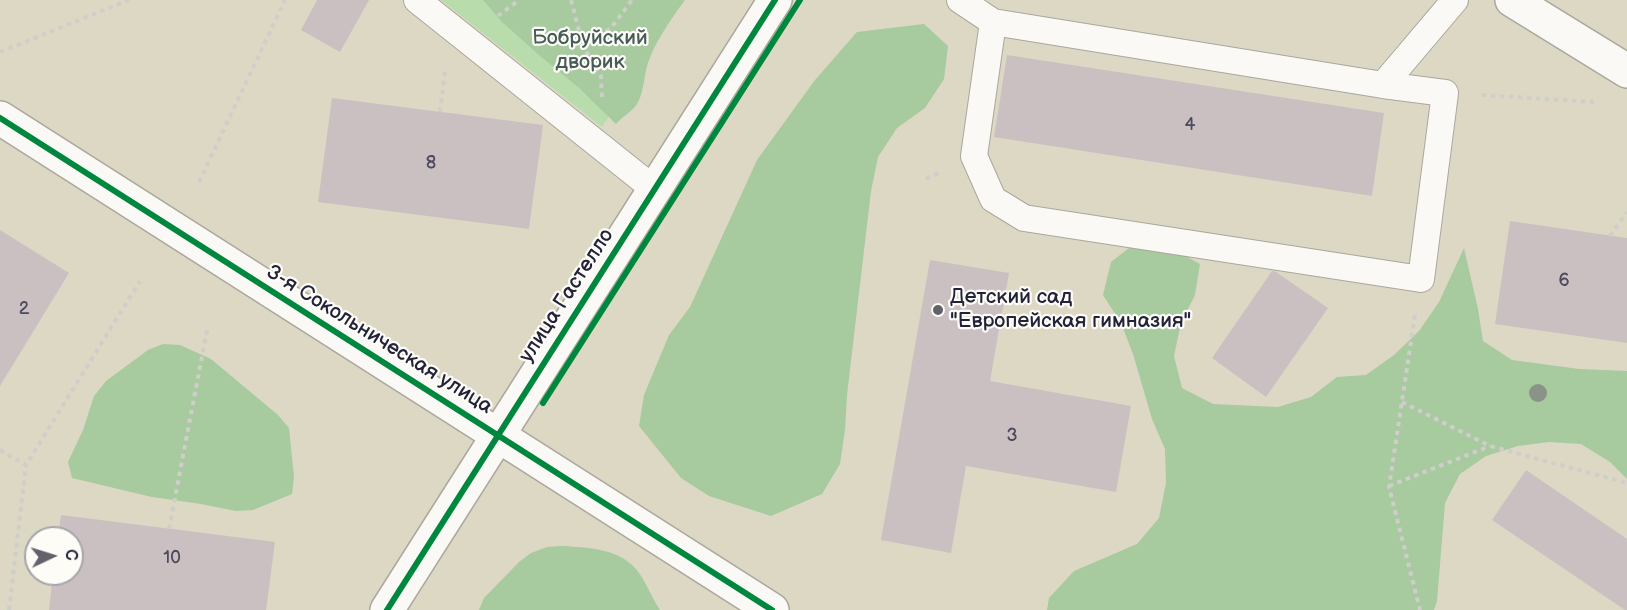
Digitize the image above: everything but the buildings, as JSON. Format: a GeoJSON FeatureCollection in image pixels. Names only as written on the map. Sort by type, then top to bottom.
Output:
{"type":"FeatureCollection","features":[{"type":"Feature","properties":{"kind":"street","name":"улица Гастелло"},"geometry":{"type":"LineString","coordinates":[[387,610],[775,0]]}},
{"type":"Feature","properties":{"kind":"street"},"geometry":{"type":"LineString","coordinates":[[1512,0],[1627,71]]}},
{"type":"Feature","properties":{"kind":"street","name":"3-я Сокольническая улица"},"geometry":{"type":"LineString","coordinates":[[0,118],[772,610]]}},
{"type":"Feature","properties":{"kind":"lane"},"geometry":{"type":"LineString","coordinates":[[417,0],[654,189]]}},
{"type":"Feature","properties":{"kind":"lane"},"geometry":{"type":"LineString","coordinates":[[960,0],[993,22],[1445,93],[1421,279],[1024,218],[993,199],[974,156],[993,22]]}},
{"type":"Feature","properties":{"kind":"lane"},"geometry":{"type":"LineString","coordinates":[[1383,85],[1455,0]]}},
{"type":"Feature","properties":{"kind":"path"},"geometry":{"type":"LineString","coordinates":[[0,52],[129,0]]}},
{"type":"Feature","properties":{"kind":"path"},"geometry":{"type":"LineString","coordinates":[[199,182],[285,0]]}},
{"type":"Feature","properties":{"kind":"path"},"geometry":{"type":"LineString","coordinates":[[571,0],[583,46],[611,28],[632,0]]}},
{"type":"Feature","properties":{"kind":"path"},"geometry":{"type":"LineString","coordinates":[[1445,93],[1596,102]]}},
{"type":"Feature","properties":{"kind":"path"},"geometry":{"type":"LineString","coordinates":[[1610,236],[1627,212]]}},
{"type":"Feature","properties":{"kind":"path"},"geometry":{"type":"LineString","coordinates":[[1420,610],[1389,487],[1421,279]]}},
{"type":"Feature","properties":{"kind":"path"},"geometry":{"type":"LineString","coordinates":[[9,610],[26,465],[140,281]]}},
{"type":"Feature","properties":{"kind":"path"},"geometry":{"type":"LineString","coordinates":[[168,529],[208,325]]}},
{"type":"Feature","properties":{"kind":"path"},"geometry":{"type":"LineString","coordinates":[[1402,402],[1490,446],[1627,483]]}},
{"type":"Feature","properties":{"kind":"path"},"geometry":{"type":"LineString","coordinates":[[1389,487],[1490,446]]}},
{"type":"Feature","properties":{"kind":"path"},"geometry":{"type":"LineString","coordinates":[[0,450],[26,465]]}},
{"type":"Feature","properties":{"kind":"green space","name":"Бобруйский дворик"},"geometry":{"type":"Polygon","coordinates":[[[441,0],[684,0],[602,127],[441,0]]]}},
{"type":"Feature","properties":{"kind":"green space","name":"Бобруйский дворик"},"geometry":{"type":"Polygon","coordinates":[[[483,0],[685,0],[665,28],[653,52],[647,66],[638,103],[616,124],[578,87],[501,21],[483,0]]]}},
{"type":"Feature","properties":{"kind":"green space"},"geometry":{"type":"Polygon","coordinates":[[[924,24],[948,46],[944,79],[925,108],[897,128],[878,157],[871,191],[840,464],[822,494],[771,516],[709,496],[681,478],[639,426],[644,395],[669,335],[690,307],[757,160],[815,80],[857,32],[924,24]]]}},
{"type":"Feature","properties":{"kind":"green space"},"geometry":{"type":"Polygon","coordinates":[[[1138,241],[1171,248],[1200,264],[1195,295],[1181,323],[1174,356],[1182,388],[1213,404],[1278,407],[1311,397],[1337,377],[1366,375],[1394,355],[1419,331],[1439,302],[1464,248],[1483,341],[1512,360],[1579,369],[1627,371],[1627,479],[1610,462],[1581,444],[1549,442],[1518,446],[1486,456],[1460,474],[1445,503],[1437,601],[1434,610],[1047,610],[1049,598],[1074,571],[1137,544],[1159,518],[1166,483],[1165,449],[1152,419],[1133,354],[1121,323],[1103,295],[1111,262],[1138,241]]]}},
{"type":"Feature","properties":{"kind":"green space"},"geometry":{"type":"Polygon","coordinates":[[[163,344],[180,345],[211,359],[278,415],[289,428],[294,477],[292,494],[253,510],[236,511],[152,497],[72,478],[68,462],[83,430],[94,396],[106,381],[148,350],[163,344]]]}},
{"type":"Feature","properties":{"kind":"green space"},"geometry":{"type":"Polygon","coordinates":[[[562,546],[604,551],[623,559],[639,573],[660,610],[479,610],[484,598],[519,562],[531,553],[547,547],[562,546]]]}},
{"type":"Feature","properties":{"kind":"cycle path"},"geometry":{"type":"LineString","coordinates":[[387,610],[775,0]]}},
{"type":"Feature","properties":{"kind":"cycle path"},"geometry":{"type":"LineString","coordinates":[[543,403],[800,0]]}},
{"type":"Feature","properties":{"kind":"cycle path"},"geometry":{"type":"LineString","coordinates":[[0,118],[772,610]]}},
{"type":"Feature","properties":{"kind":"place","name":"Детский сад \"Европейская гимназия\""},"geometry":{"type":"Point","coordinates":[938,310]}}]}
